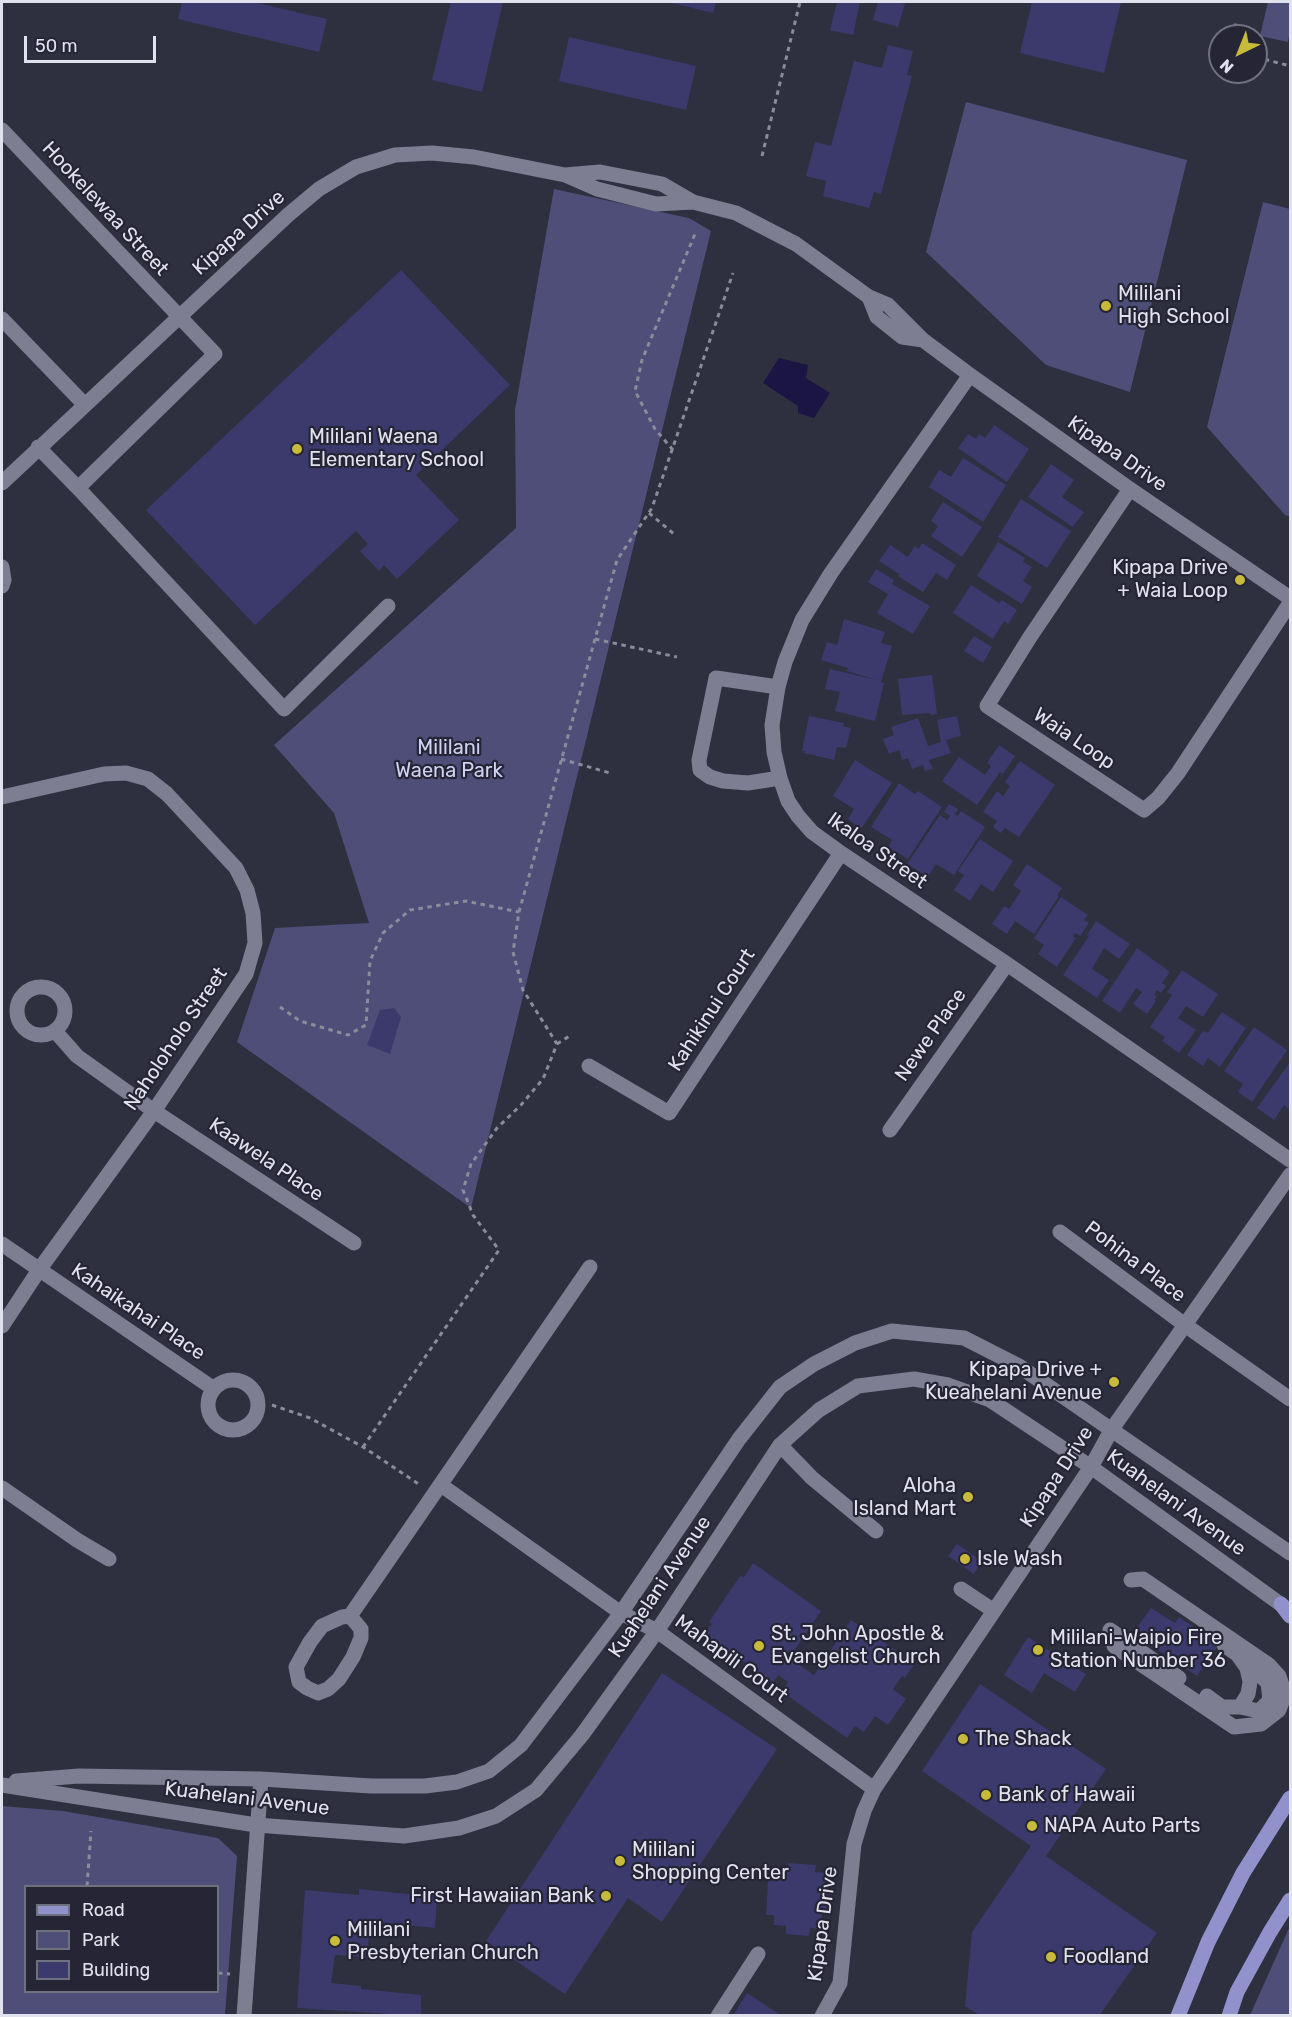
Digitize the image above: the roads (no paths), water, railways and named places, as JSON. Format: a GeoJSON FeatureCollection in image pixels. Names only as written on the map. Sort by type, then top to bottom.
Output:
{"type":"FeatureCollection","features":[{"type":"Feature","properties":{"kind":"main road"},"geometry":{"type":"LineString","coordinates":[[1178,2016],[1208,1942],[1244,1873],[1290,1798]]}},
{"type":"Feature","properties":{"kind":"main road"},"geometry":{"type":"LineString","coordinates":[[1229,2016],[1237,1992],[1290,1900]]}},
{"type":"Feature","properties":{"kind":"street","name":"Hookelewaa Street"},"geometry":{"type":"LineString","coordinates":[[2,130],[215,354],[78,488]]}},
{"type":"Feature","properties":{"kind":"street","name":"Kipapa Drive"},"geometry":{"type":"LineString","coordinates":[[2,483],[84,404],[319,189],[356,166],[395,155],[432,153],[474,157],[565,175],[597,189],[656,204],[693,202],[736,213],[796,244],[869,297],[888,305],[923,340],[970,375],[1130,489],[1290,598]]}},
{"type":"Feature","properties":{"kind":"street"},"geometry":{"type":"LineString","coordinates":[[2,319],[84,404]]}},
{"type":"Feature","properties":{"kind":"street","name":"Ikaloa Street"},"geometry":{"type":"LineString","coordinates":[[970,375],[831,573],[802,620],[785,662],[778,687],[772,726],[774,752],[788,801],[812,832],[841,853],[1290,1160]]}},
{"type":"Feature","properties":{"kind":"street"},"geometry":{"type":"LineString","coordinates":[[38,447],[284,709],[388,606]]}},
{"type":"Feature","properties":{"kind":"street","name":"Waia Loop"},"geometry":{"type":"LineString","coordinates":[[1130,489],[1030,637],[987,706],[1144,810],[1158,798],[1178,773],[1290,603]]}},
{"type":"Feature","properties":{"kind":"street"},"geometry":{"type":"LineString","coordinates":[[2,567],[4,580],[2,586]]}},
{"type":"Feature","properties":{"kind":"street"},"geometry":{"type":"LineString","coordinates":[[778,687],[716,678],[699,760],[700,770],[710,777],[723,781],[748,783],[780,778]]}},
{"type":"Feature","properties":{"kind":"street","name":"Naholoholo Street"},"geometry":{"type":"LineString","coordinates":[[2,796],[104,774],[126,773],[148,779],[167,794],[236,868],[247,890],[253,913],[255,943],[246,974],[154,1111],[39,1270],[2,1326]]}},
{"type":"Feature","properties":{"kind":"street","name":"Kahikinui Court"},"geometry":{"type":"LineString","coordinates":[[589,1066],[669,1113],[841,853]]}},
{"type":"Feature","properties":{"kind":"street","name":"Newe Place"},"geometry":{"type":"LineString","coordinates":[[890,1130],[1006,964]]}},
{"type":"Feature","properties":{"kind":"street","name":"Kaawela Place"},"geometry":{"type":"LineString","coordinates":[[55,1031],[77,1056],[154,1111],[354,1243]]}},
{"type":"Feature","properties":{"kind":"street","name":"Kipapa Drive"},"geometry":{"type":"LineString","coordinates":[[822,2016],[840,1983],[854,1844],[864,1810],[874,1789],[1091,1467],[1112,1429],[1290,1175]]}},
{"type":"Feature","properties":{"kind":"street","name":"Pohina Place"},"geometry":{"type":"LineString","coordinates":[[1060,1232],[1185,1325],[1290,1399]]}},
{"type":"Feature","properties":{"kind":"street","name":"Kahaikahai Place"},"geometry":{"type":"LineString","coordinates":[[2,1244],[214,1389]]}},
{"type":"Feature","properties":{"kind":"street"},"geometry":{"type":"LineString","coordinates":[[350,1616],[361,1629],[361,1638],[353,1657],[339,1679],[328,1689],[318,1693],[307,1688],[299,1682],[296,1667],[310,1642],[322,1626],[350,1616],[590,1267]]}},
{"type":"Feature","properties":{"kind":"street","name":"Kuahelani Avenue"},"geometry":{"type":"LineString","coordinates":[[2,1784],[79,1776],[261,1779],[371,1786],[425,1786],[457,1782],[489,1771],[520,1745],[621,1613],[739,1439],[780,1387],[814,1364],[855,1343],[892,1331],[964,1338],[1018,1365],[1290,1552]]}},
{"type":"Feature","properties":{"kind":"street","name":"Kuahelani Avenue"},"geometry":{"type":"LineString","coordinates":[[2,1784],[256,1825],[404,1836],[459,1828],[496,1816],[536,1790],[582,1735],[657,1631],[780,1445],[819,1410],[858,1386],[914,1379],[948,1385],[990,1400],[1091,1467],[1287,1610]]}},
{"type":"Feature","properties":{"kind":"street"},"geometry":{"type":"LineString","coordinates":[[780,1445],[812,1478],[876,1531]]}},
{"type":"Feature","properties":{"kind":"street","name":"Mahapili Court"},"geometry":{"type":"LineString","coordinates":[[441,1485],[621,1613],[657,1631],[874,1789]]}},
{"type":"Feature","properties":{"kind":"street"},"geometry":{"type":"LineString","coordinates":[[2,1488],[77,1540],[109,1559]]}},
{"type":"Feature","properties":{"kind":"street"},"geometry":{"type":"LineString","coordinates":[[1240,1707],[1248,1694],[1250,1682],[1245,1665],[1237,1654],[1131,1580],[1143,1579],[1269,1665],[1279,1676],[1283,1699],[1279,1710],[1261,1724],[1234,1727],[1114,1646],[1110,1630],[1222,1707],[1240,1707],[1259,1711],[1270,1700],[1268,1683],[1245,1665]]}},
{"type":"Feature","properties":{"kind":"street"},"geometry":{"type":"LineString","coordinates":[[961,1589],[993,1611]]}},
{"type":"Feature","properties":{"kind":"street"},"geometry":{"type":"LineString","coordinates":[[244,2016],[261,1779]]}},
{"type":"Feature","properties":{"kind":"street"},"geometry":{"type":"LineString","coordinates":[[718,2016],[758,1954]]}},
{"type":"Feature","properties":{"kind":"place","name":"Mililani High School"},"geometry":{"type":"Point","coordinates":[1106,306]}},
{"type":"Feature","properties":{"kind":"place","name":"Mililani Waena Elementary School"},"geometry":{"type":"Point","coordinates":[297,449]}},
{"type":"Feature","properties":{"kind":"place","name":"Kipapa Drive + Waia Loop"},"geometry":{"type":"Point","coordinates":[1240,580]}},
{"type":"Feature","properties":{"kind":"place","name":"Kipapa Drive + Kueahelani Avenue"},"geometry":{"type":"Point","coordinates":[1114,1382]}},
{"type":"Feature","properties":{"kind":"place","name":"Aloha Island Mart"},"geometry":{"type":"Point","coordinates":[968,1497]}},
{"type":"Feature","properties":{"kind":"place","name":"Isle Wash"},"geometry":{"type":"Point","coordinates":[965,1559]}},
{"type":"Feature","properties":{"kind":"place","name":"St. John Apostle & Evangelist Church"},"geometry":{"type":"Point","coordinates":[759,1646]}},
{"type":"Feature","properties":{"kind":"place","name":"Mililani-Waipio Fire Station Number 36"},"geometry":{"type":"Point","coordinates":[1038,1650]}},
{"type":"Feature","properties":{"kind":"place","name":"The Shack"},"geometry":{"type":"Point","coordinates":[963,1739]}},
{"type":"Feature","properties":{"kind":"place","name":"Bank of Hawaii"},"geometry":{"type":"Point","coordinates":[986,1795]}},
{"type":"Feature","properties":{"kind":"place","name":"NAPA Auto Parts"},"geometry":{"type":"Point","coordinates":[1032,1826]}},
{"type":"Feature","properties":{"kind":"place","name":"Mililani Shopping Center"},"geometry":{"type":"Point","coordinates":[620,1861]}},
{"type":"Feature","properties":{"kind":"place","name":"First Hawaiian Bank"},"geometry":{"type":"Point","coordinates":[606,1896]}},
{"type":"Feature","properties":{"kind":"place","name":"Mililani Presbyterian Church"},"geometry":{"type":"Point","coordinates":[335,1941]}},
{"type":"Feature","properties":{"kind":"place","name":"Foodland"},"geometry":{"type":"Point","coordinates":[1051,1957]}},
{"type":"Feature","properties":{"kind":"park label","name":"Mililani Waena Park"},"geometry":{"type":"Point","coordinates":[449,760]}}]}
